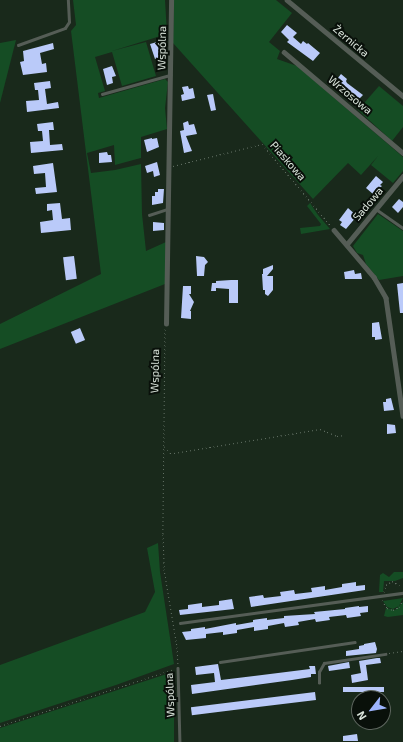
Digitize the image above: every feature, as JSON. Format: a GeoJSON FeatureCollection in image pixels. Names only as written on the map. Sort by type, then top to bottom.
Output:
{"type":"FeatureCollection","features":[{"type":"Feature","properties":{"kind":"street","name":"Wspólna"},"geometry":{"type":"LineString","coordinates":[[166,324],[171,0]]}},
{"type":"Feature","properties":{"kind":"street","name":"Żernicka"},"geometry":{"type":"LineString","coordinates":[[287,0],[403,96]]}},
{"type":"Feature","properties":{"kind":"street","name":"Wrzosowa"},"geometry":{"type":"LineString","coordinates":[[284,52],[403,154]]}},
{"type":"Feature","properties":{"kind":"street","name":"Sadowa"},"geometry":{"type":"LineString","coordinates":[[347,244],[403,176]]}},
{"type":"Feature","properties":{"kind":"street"},"geometry":{"type":"LineString","coordinates":[[334,230],[374,276],[386,298],[403,416]]}},
{"type":"Feature","properties":{"kind":"lane"},"geometry":{"type":"LineString","coordinates":[[18,45],[65,28],[69,22],[68,0]]}},
{"type":"Feature","properties":{"kind":"lane"},"geometry":{"type":"LineString","coordinates":[[102,94],[170,75]]}},
{"type":"Feature","properties":{"kind":"lane"},"geometry":{"type":"LineString","coordinates":[[376,208],[403,228]]}},
{"type":"Feature","properties":{"kind":"lane"},"geometry":{"type":"LineString","coordinates":[[149,215],[168,209]]}},
{"type":"Feature","properties":{"kind":"lane"},"geometry":{"type":"LineString","coordinates":[[180,623],[403,593]]}},
{"type":"Feature","properties":{"kind":"lane"},"geometry":{"type":"LineString","coordinates":[[220,662],[356,642]]}},
{"type":"Feature","properties":{"kind":"lane"},"geometry":{"type":"LineString","coordinates":[[319,683],[320,669],[324,663],[385,654]]}},
{"type":"Feature","properties":{"kind":"lane","name":"Wspólna"},"geometry":{"type":"LineString","coordinates":[[178,668],[180,742]]}},
{"type":"Feature","properties":{"kind":"path","name":"Piaskowa"},"geometry":{"type":"LineString","coordinates":[[169,168],[262,144],[334,230]]}},
{"type":"Feature","properties":{"kind":"path","name":"Wspólna"},"geometry":{"type":"LineString","coordinates":[[166,324],[163,447],[164,569],[174,628],[178,668]]}},
{"type":"Feature","properties":{"kind":"path"},"geometry":{"type":"LineString","coordinates":[[163,447],[170,453],[174,453],[320,429],[337,436],[345,435]]}},
{"type":"Feature","properties":{"kind":"path"},"geometry":{"type":"LineString","coordinates":[[384,595],[386,585],[392,581],[399,585],[403,593]]}},
{"type":"Feature","properties":{"kind":"path"},"geometry":{"type":"LineString","coordinates":[[380,596],[387,608],[393,610],[399,607],[403,600]]}},
{"type":"Feature","properties":{"kind":"path"},"geometry":{"type":"LineString","coordinates":[[385,654],[403,652]]}},
{"type":"Feature","properties":{"kind":"path"},"geometry":{"type":"LineString","coordinates":[[0,726],[178,668]]}},
{"type":"Feature","properties":{"kind":"green space"},"geometry":{"type":"Polygon","coordinates":[[[73,0],[165,0],[167,34],[112,51],[146,42],[156,76],[122,86],[112,52],[95,57],[105,91],[98,93],[99,98],[165,79],[168,82],[165,108],[167,129],[141,137],[141,158],[115,165],[114,145],[87,153],[91,173],[115,170],[141,164],[142,214],[146,251],[166,242],[165,284],[0,349],[0,324],[101,274],[71,31],[76,25],[73,0]]]}},
{"type":"Feature","properties":{"kind":"green space"},"geometry":{"type":"Polygon","coordinates":[[[174,0],[276,0],[292,13],[269,42],[280,51],[277,59],[297,66],[403,157],[403,171],[393,183],[371,165],[378,156],[361,175],[348,163],[313,199],[173,43],[174,0]]]}},
{"type":"Feature","properties":{"kind":"green space"},"geometry":{"type":"Polygon","coordinates":[[[16,40],[0,103],[0,43],[16,40]]]}},
{"type":"Feature","properties":{"kind":"green space"},"geometry":{"type":"Polygon","coordinates":[[[379,86],[403,106],[403,127],[392,141],[358,110],[379,86]]]}},
{"type":"Feature","properties":{"kind":"green space"},"geometry":{"type":"Polygon","coordinates":[[[310,203],[330,229],[301,234],[300,228],[320,226],[321,224],[307,206],[310,203]]]}},
{"type":"Feature","properties":{"kind":"green space"},"geometry":{"type":"Polygon","coordinates":[[[378,214],[403,231],[403,276],[379,280],[366,264],[363,255],[357,253],[353,246],[378,214]]]}},
{"type":"Feature","properties":{"kind":"green space"},"geometry":{"type":"Polygon","coordinates":[[[158,543],[160,572],[174,664],[116,685],[0,723],[0,665],[145,612],[155,592],[147,548],[158,543]]]}},
{"type":"Feature","properties":{"kind":"green space"},"geometry":{"type":"Polygon","coordinates":[[[394,572],[403,572],[403,578],[395,581],[384,581],[383,592],[379,592],[380,575],[383,573],[389,577],[394,572]]]}},
{"type":"Feature","properties":{"kind":"green space"},"geometry":{"type":"Polygon","coordinates":[[[403,598],[399,606],[393,609],[387,607],[383,601],[403,598]]]}},
{"type":"Feature","properties":{"kind":"green space"},"geometry":{"type":"Polygon","coordinates":[[[403,602],[403,615],[388,617],[384,616],[386,608],[395,610],[403,602]]]}},
{"type":"Feature","properties":{"kind":"green space"},"geometry":{"type":"Polygon","coordinates":[[[170,673],[174,674],[174,742],[0,742],[0,728],[170,673]]]}},
{"type":"Feature","properties":{"kind":"building"},"geometry":{"type":"Polygon","coordinates":[[[287,25],[297,33],[293,37],[301,44],[303,41],[307,44],[308,43],[320,53],[313,61],[287,42],[289,40],[281,32],[287,25]]]}},
{"type":"Feature","properties":{"kind":"building"},"geometry":{"type":"Polygon","coordinates":[[[157,42],[161,57],[155,59],[150,44],[157,42]]]}},
{"type":"Feature","properties":{"kind":"building"},"geometry":{"type":"Polygon","coordinates":[[[53,43],[54,49],[40,53],[42,64],[46,63],[47,72],[23,75],[20,62],[24,61],[23,51],[53,43]]]}},
{"type":"Feature","properties":{"kind":"building"},"geometry":{"type":"Polygon","coordinates":[[[112,66],[116,76],[112,77],[113,83],[107,85],[103,69],[112,66]]]}},
{"type":"Feature","properties":{"kind":"building"},"geometry":{"type":"Polygon","coordinates":[[[341,74],[347,79],[347,83],[363,95],[357,101],[343,88],[340,88],[334,83],[341,74]]]}},
{"type":"Feature","properties":{"kind":"building"},"geometry":{"type":"Polygon","coordinates":[[[50,81],[51,88],[45,89],[47,104],[58,102],[59,108],[27,112],[26,101],[39,100],[38,90],[35,90],[34,83],[50,81]]]}},
{"type":"Feature","properties":{"kind":"building"},"geometry":{"type":"Polygon","coordinates":[[[188,86],[189,89],[193,88],[195,98],[182,101],[181,95],[184,94],[182,87],[188,86]]]}},
{"type":"Feature","properties":{"kind":"building"},"geometry":{"type":"Polygon","coordinates":[[[213,94],[216,110],[211,111],[207,95],[213,94]]]}},
{"type":"Feature","properties":{"kind":"building"},"geometry":{"type":"Polygon","coordinates":[[[188,121],[189,125],[194,124],[197,134],[186,136],[192,151],[184,153],[180,131],[184,130],[183,123],[188,121]]]}},
{"type":"Feature","properties":{"kind":"building"},"geometry":{"type":"Polygon","coordinates":[[[53,122],[54,130],[49,130],[50,145],[62,144],[63,150],[31,153],[30,142],[43,141],[42,131],[38,131],[37,124],[53,122]]]}},
{"type":"Feature","properties":{"kind":"building"},"geometry":{"type":"Polygon","coordinates":[[[157,138],[159,147],[147,152],[144,140],[157,138]]]}},
{"type":"Feature","properties":{"kind":"building"},"geometry":{"type":"Polygon","coordinates":[[[107,152],[108,155],[111,155],[112,162],[99,163],[99,153],[107,152]]]}},
{"type":"Feature","properties":{"kind":"building"},"geometry":{"type":"Polygon","coordinates":[[[157,162],[160,175],[154,177],[153,171],[147,173],[145,166],[157,162]]]}},
{"type":"Feature","properties":{"kind":"building"},"geometry":{"type":"Polygon","coordinates":[[[53,163],[57,192],[36,194],[35,188],[46,187],[45,173],[34,174],[33,166],[53,163]]]}},
{"type":"Feature","properties":{"kind":"building"},"geometry":{"type":"Polygon","coordinates":[[[376,176],[383,182],[380,185],[382,186],[373,194],[366,188],[376,176]]]}},
{"type":"Feature","properties":{"kind":"building"},"geometry":{"type":"Polygon","coordinates":[[[158,189],[164,189],[163,203],[152,205],[152,196],[155,196],[155,192],[158,192],[158,189]]]}},
{"type":"Feature","properties":{"kind":"building"},"geometry":{"type":"Polygon","coordinates":[[[399,199],[403,202],[403,207],[398,213],[392,207],[399,199]]]}},
{"type":"Feature","properties":{"kind":"building"},"geometry":{"type":"Polygon","coordinates":[[[60,203],[62,219],[70,218],[71,230],[41,233],[40,222],[53,220],[52,210],[47,211],[47,204],[60,203]]]}},
{"type":"Feature","properties":{"kind":"building"},"geometry":{"type":"Polygon","coordinates":[[[348,208],[357,216],[346,229],[340,225],[342,222],[339,220],[348,208]]]}},
{"type":"Feature","properties":{"kind":"building"},"geometry":{"type":"Polygon","coordinates":[[[153,222],[164,223],[164,230],[153,231],[153,222]]]}},
{"type":"Feature","properties":{"kind":"building"},"geometry":{"type":"Polygon","coordinates":[[[74,256],[77,279],[66,280],[63,257],[74,256]]]}},
{"type":"Feature","properties":{"kind":"building"},"geometry":{"type":"Polygon","coordinates":[[[196,256],[204,257],[208,262],[205,265],[204,276],[197,276],[196,256]]]}},
{"type":"Feature","properties":{"kind":"building"},"geometry":{"type":"Polygon","coordinates":[[[273,265],[273,269],[267,276],[273,276],[273,290],[268,296],[265,294],[265,290],[263,290],[262,274],[263,269],[273,265]]]}},
{"type":"Feature","properties":{"kind":"building"},"geometry":{"type":"Polygon","coordinates":[[[354,270],[355,274],[361,273],[362,279],[345,279],[344,272],[354,270]]]}},
{"type":"Feature","properties":{"kind":"building"},"geometry":{"type":"Polygon","coordinates":[[[238,280],[238,303],[229,303],[229,289],[216,288],[216,291],[211,291],[212,283],[216,283],[216,281],[238,280]]]}},
{"type":"Feature","properties":{"kind":"building"},"geometry":{"type":"Polygon","coordinates":[[[403,283],[403,313],[400,313],[397,284],[403,283]]]}},
{"type":"Feature","properties":{"kind":"building"},"geometry":{"type":"Polygon","coordinates":[[[183,286],[191,286],[191,294],[189,294],[194,302],[190,311],[191,319],[181,318],[183,286]]]}},
{"type":"Feature","properties":{"kind":"building"},"geometry":{"type":"Polygon","coordinates":[[[379,322],[382,339],[375,340],[375,337],[372,337],[372,323],[379,322]]]}},
{"type":"Feature","properties":{"kind":"building"},"geometry":{"type":"Polygon","coordinates":[[[80,328],[85,340],[76,344],[71,332],[80,328]]]}},
{"type":"Feature","properties":{"kind":"building"},"geometry":{"type":"Polygon","coordinates":[[[391,398],[394,410],[384,411],[383,402],[386,402],[386,399],[391,398]]]}},
{"type":"Feature","properties":{"kind":"building"},"geometry":{"type":"Polygon","coordinates":[[[387,424],[395,425],[396,433],[387,434],[387,424]]]}},
{"type":"Feature","properties":{"kind":"building"},"geometry":{"type":"Polygon","coordinates":[[[356,582],[356,586],[365,585],[365,590],[251,607],[249,597],[263,595],[264,598],[281,596],[280,592],[294,590],[295,594],[312,592],[311,588],[325,586],[325,590],[342,587],[342,584],[356,582]]]}},
{"type":"Feature","properties":{"kind":"building"},"geometry":{"type":"Polygon","coordinates":[[[232,599],[234,609],[180,615],[179,610],[188,609],[188,605],[202,603],[202,607],[219,605],[219,601],[232,599]]]}},
{"type":"Feature","properties":{"kind":"building"},"geometry":{"type":"Polygon","coordinates":[[[368,606],[368,612],[360,613],[361,616],[347,618],[346,615],[329,617],[330,620],[316,622],[315,619],[298,622],[299,625],[285,627],[284,623],[268,626],[268,629],[254,631],[254,627],[237,630],[237,633],[223,635],[223,632],[206,634],[206,638],[186,640],[182,632],[191,631],[191,629],[205,627],[205,629],[236,623],[236,625],[253,622],[253,620],[267,618],[267,620],[284,618],[284,616],[315,614],[314,612],[368,606]]]}},
{"type":"Feature","properties":{"kind":"building"},"geometry":{"type":"Polygon","coordinates":[[[375,642],[377,649],[376,653],[346,656],[346,651],[359,649],[359,646],[375,642]]]}},
{"type":"Feature","properties":{"kind":"building"},"geometry":{"type":"Polygon","coordinates":[[[380,658],[381,663],[366,665],[368,680],[352,683],[351,675],[361,673],[359,661],[380,658]]]}},
{"type":"Feature","properties":{"kind":"building"},"geometry":{"type":"Polygon","coordinates":[[[349,662],[350,668],[329,671],[328,666],[349,662]]]}},
{"type":"Feature","properties":{"kind":"building"},"geometry":{"type":"Polygon","coordinates":[[[218,664],[221,680],[310,669],[309,666],[315,666],[316,674],[311,674],[311,677],[192,694],[191,685],[215,682],[214,673],[196,675],[195,667],[218,664]]]}},
{"type":"Feature","properties":{"kind":"building"},"geometry":{"type":"Polygon","coordinates":[[[343,687],[384,687],[384,690],[351,690],[351,692],[343,692],[343,687]]]}},
{"type":"Feature","properties":{"kind":"building"},"geometry":{"type":"Polygon","coordinates":[[[315,692],[316,700],[192,715],[191,707],[315,692]]]}},
{"type":"Feature","properties":{"kind":"building"},"geometry":{"type":"Polygon","coordinates":[[[357,734],[358,741],[343,741],[343,736],[357,734]]]}}]}
